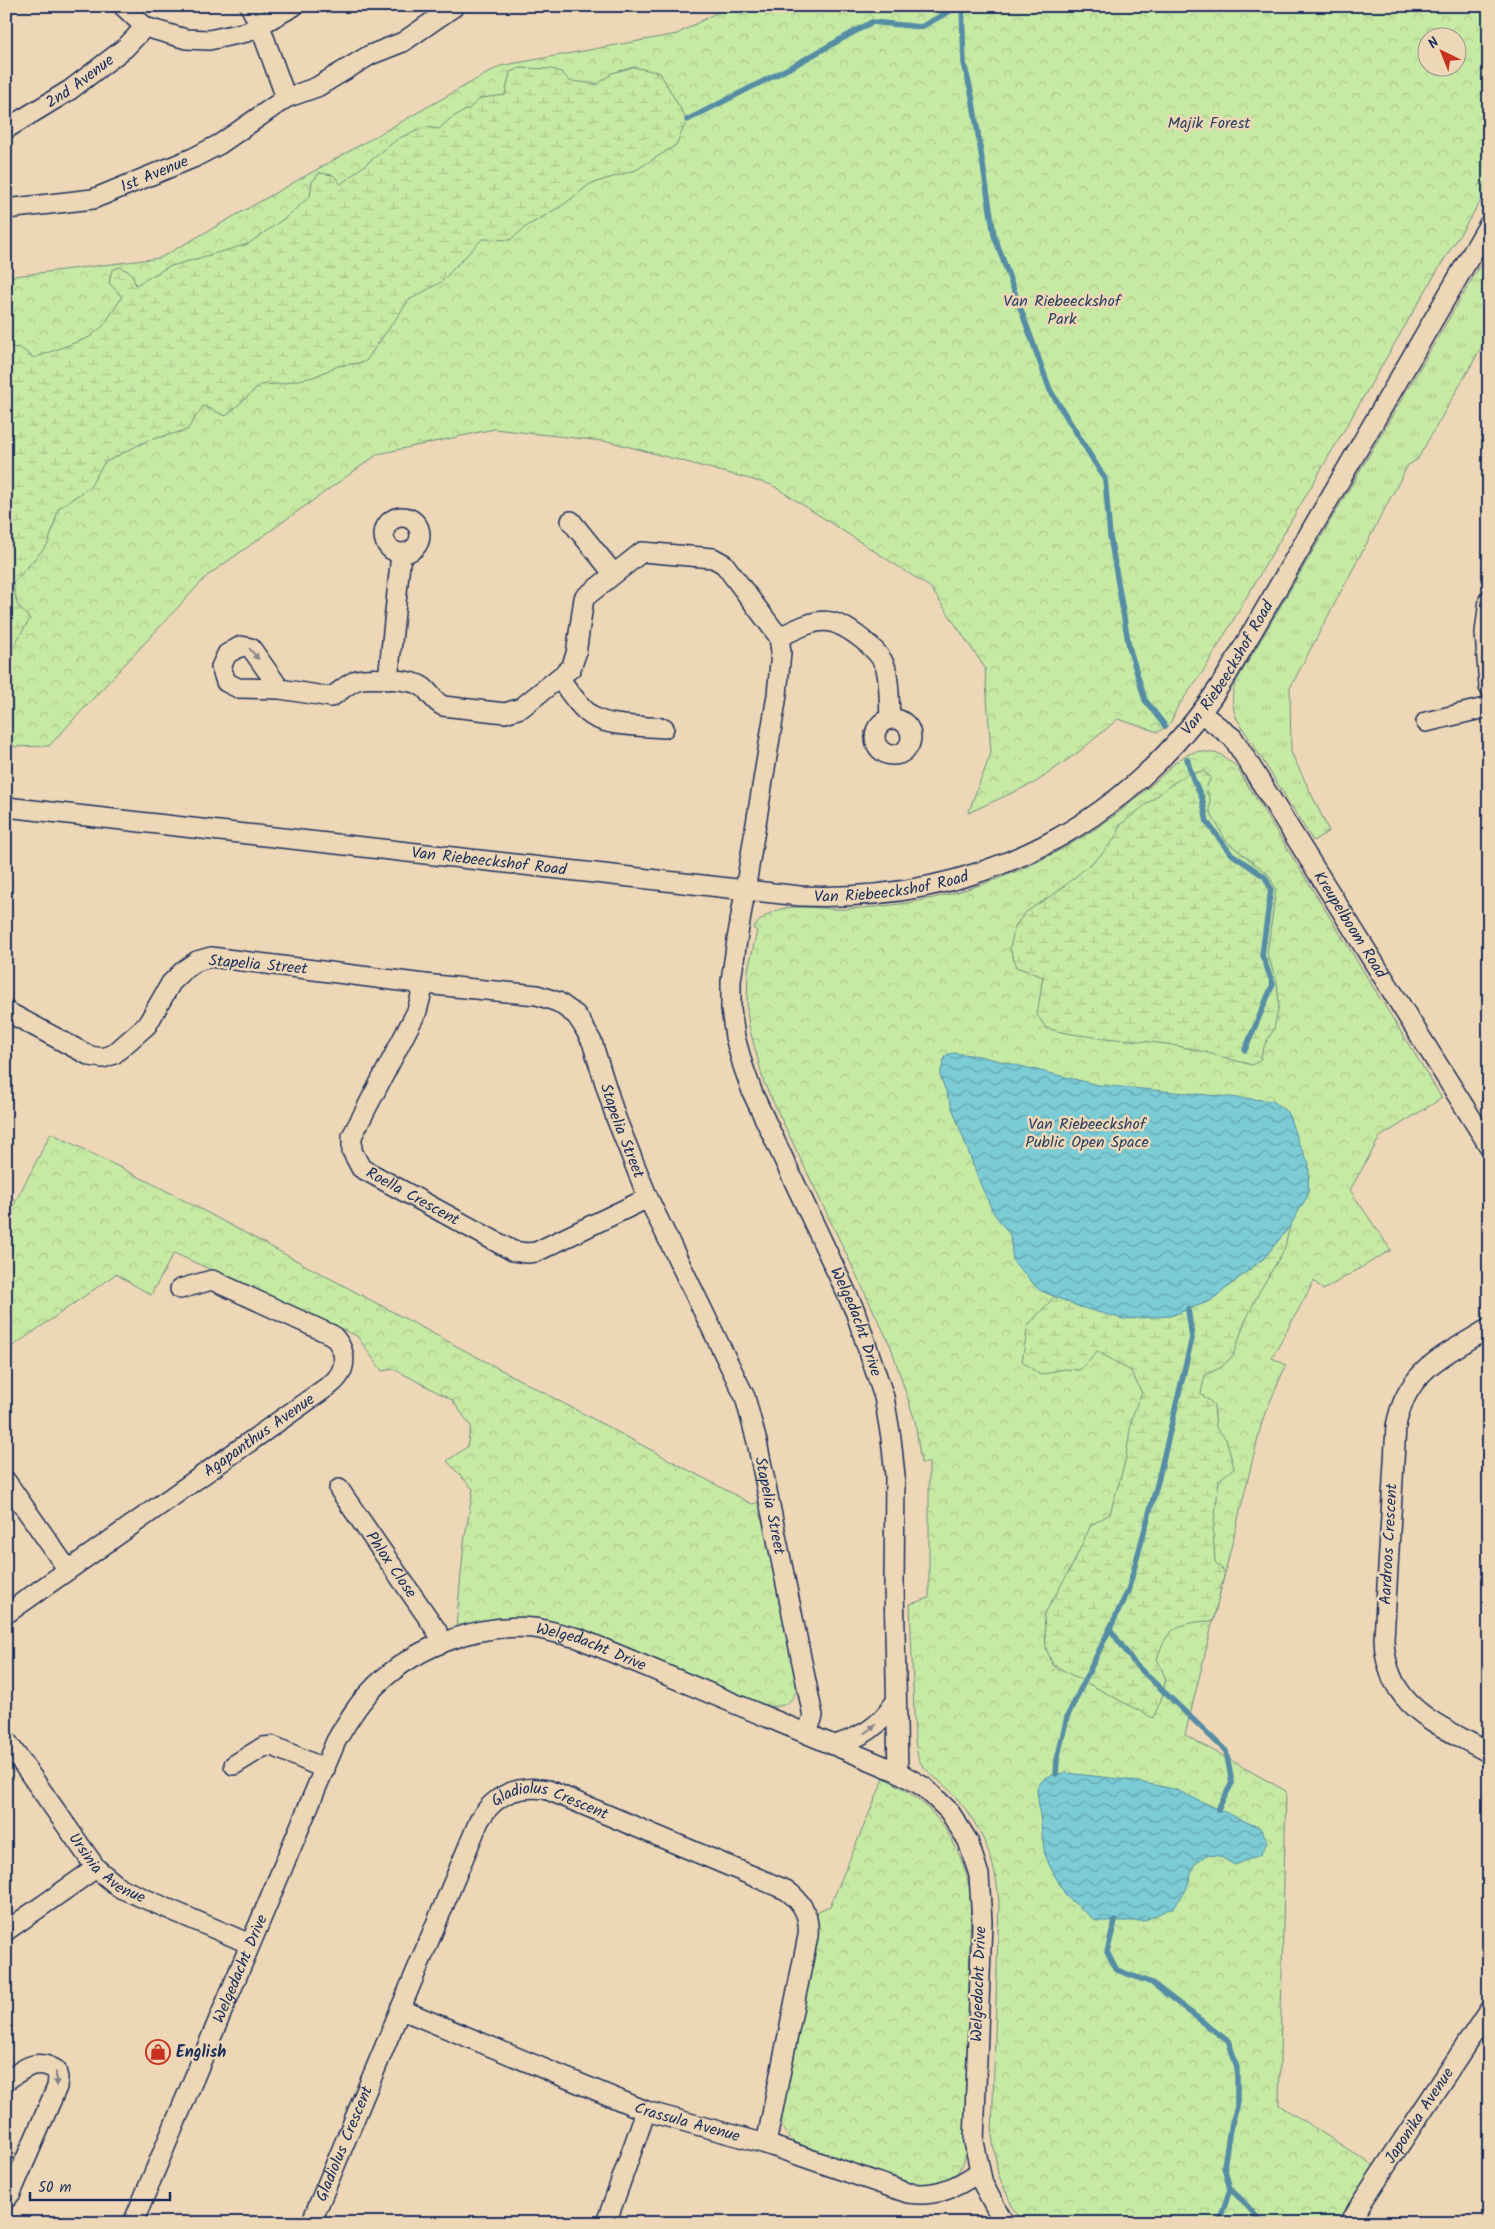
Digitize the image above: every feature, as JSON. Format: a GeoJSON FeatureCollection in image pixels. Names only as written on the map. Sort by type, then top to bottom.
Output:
{"type":"FeatureCollection","features":[{"type":"Feature","properties":{"kind":"street"},"geometry":{"type":"LineString","coordinates":[[123,6],[145,27],[186,39],[209,40],[234,37],[260,26],[294,6]]}},
{"type":"Feature","properties":{"kind":"street"},"geometry":{"type":"LineString","coordinates":[[250,6],[260,26],[286,98]]}},
{"type":"Feature","properties":{"kind":"street","name":"1st Avenue"},"geometry":{"type":"LineString","coordinates":[[6,209],[93,199],[143,180],[220,144],[286,98],[317,88],[370,55],[404,42],[455,6]]}},
{"type":"Feature","properties":{"kind":"street","name":"2nd Avenue"},"geometry":{"type":"LineString","coordinates":[[6,129],[70,90],[125,48],[145,27]]}},
{"type":"Feature","properties":{"kind":"street","name":"Van Riebeeckshof Road"},"geometry":{"type":"LineString","coordinates":[[6,807],[745,891],[825,897],[882,894],[943,884],[1006,864],[1071,830],[1121,796],[1168,752],[1201,713],[1227,675],[1489,224]]}},
{"type":"Feature","properties":{"kind":"street","name":"Van Riebeeckshof Road"},"geometry":{"type":"LineString","coordinates":[[1467,263],[1489,232]]}},
{"type":"Feature","properties":{"kind":"street"},"geometry":{"type":"LineString","coordinates":[[571,521],[613,574]]}},
{"type":"Feature","properties":{"kind":"street"},"geometry":{"type":"LineString","coordinates":[[280,689],[331,697],[357,680],[388,680],[416,683],[424,687],[435,702],[443,706],[505,713],[522,708],[571,668],[576,654],[584,598],[642,552],[713,558],[724,564],[779,637],[803,626],[828,621],[837,622],[847,627],[872,647],[886,667],[890,719]]}},
{"type":"Feature","properties":{"kind":"street"},"geometry":{"type":"LineString","coordinates":[[388,680],[401,554]]}},
{"type":"Feature","properties":{"kind":"street"},"geometry":{"type":"LineString","coordinates":[[1489,600],[1485,633],[1489,687]]}},
{"type":"Feature","properties":{"kind":"street","name":"Welgedacht Drive"},"geometry":{"type":"LineString","coordinates":[[779,637],[781,652],[777,695],[731,981],[731,1009],[737,1044],[753,1094],[855,1311],[884,1397],[892,1438],[895,1476],[898,1772]]}},
{"type":"Feature","properties":{"kind":"street"},"geometry":{"type":"LineString","coordinates":[[559,678],[585,710],[594,717],[615,723],[664,728]]}},
{"type":"Feature","properties":{"kind":"street"},"geometry":{"type":"LineString","coordinates":[[1426,722],[1489,707]]}},
{"type":"Feature","properties":{"kind":"street","name":"Kreupelboom Road"},"geometry":{"type":"LineString","coordinates":[[1201,713],[1233,738],[1486,1136]]}},
{"type":"Feature","properties":{"kind":"street","name":"Stapelia Street"},"geometry":{"type":"LineString","coordinates":[[6,1011],[90,1056],[103,1058],[114,1054],[147,1025],[172,983],[184,970],[197,961],[211,957],[424,984],[537,995],[558,1002],[576,1015],[588,1032],[592,1042],[616,1118],[648,1198],[745,1397],[757,1442],[813,1716],[807,1733]]}},
{"type":"Feature","properties":{"kind":"street","name":"Roella Crescent"},"geometry":{"type":"LineString","coordinates":[[424,984],[417,1011],[352,1136],[352,1150],[361,1168],[513,1251],[520,1253],[536,1252],[648,1198]]}},
{"type":"Feature","properties":{"kind":"street","name":"Agapanthus Avenue"},"geometry":{"type":"LineString","coordinates":[[6,1614],[330,1385],[340,1375],[343,1369],[344,1355],[342,1348],[332,1335],[212,1280],[180,1289]]}},
{"type":"Feature","properties":{"kind":"street","name":"Aardroos Crescent"},"geometry":{"type":"LineString","coordinates":[[1489,1328],[1430,1364],[1420,1374],[1404,1397],[1399,1411],[1395,1435],[1384,1639],[1387,1666],[1395,1686],[1407,1702],[1428,1718],[1489,1753]]}},
{"type":"Feature","properties":{"kind":"street"},"geometry":{"type":"LineString","coordinates":[[6,1481],[68,1570]]}},
{"type":"Feature","properties":{"kind":"street","name":"Phlox Close"},"geometry":{"type":"LineString","coordinates":[[339,1489],[437,1631],[442,1643]]}},
{"type":"Feature","properties":{"kind":"street","name":"Welgedacht Drive"},"geometry":{"type":"LineString","coordinates":[[134,2223],[324,1769],[352,1713],[368,1693],[409,1660],[442,1643],[477,1633],[509,1628],[534,1628],[578,1638],[807,1733],[898,1772],[924,1787],[949,1811],[968,1841],[979,1875],[982,1922],[974,2127],[979,2172],[988,2197],[1004,2223]]}},
{"type":"Feature","properties":{"kind":"street"},"geometry":{"type":"LineString","coordinates":[[835,1745],[864,1734],[880,1722],[896,1701]]}},
{"type":"Feature","properties":{"kind":"street","name":"Ursinia Avenue"},"geometry":{"type":"LineString","coordinates":[[6,1740],[96,1868],[120,1888],[250,1944]]}},
{"type":"Feature","properties":{"kind":"street"},"geometry":{"type":"LineString","coordinates":[[234,1766],[263,1747],[273,1746],[324,1769]]}},
{"type":"Feature","properties":{"kind":"street","name":"Gladiolus Crescent"},"geometry":{"type":"LineString","coordinates":[[311,2223],[485,1811],[493,1802],[513,1790],[524,1788],[548,1790],[786,1890],[800,1902],[808,1922],[808,1936],[766,2144]]}},
{"type":"Feature","properties":{"kind":"street"},"geometry":{"type":"LineString","coordinates":[[6,1932],[96,1868]]}},
{"type":"Feature","properties":{"kind":"street","name":"Crassula Avenue"},"geometry":{"type":"LineString","coordinates":[[400,2009],[646,2111],[766,2144],[908,2193],[929,2195],[952,2189],[979,2172]]}},
{"type":"Feature","properties":{"kind":"street","name":"Japonika Avenue"},"geometry":{"type":"LineString","coordinates":[[1350,2223],[1489,2010]]}},
{"type":"Feature","properties":{"kind":"street"},"geometry":{"type":"LineString","coordinates":[[6,2081],[24,2068],[46,2063],[56,2070],[58,2078],[57,2087],[11,2193],[6,2198]]}},
{"type":"Feature","properties":{"kind":"street"},"geometry":{"type":"LineString","coordinates":[[606,2223],[646,2111]]}},
{"type":"Feature","properties":{"kind":"green space","name":"Van Riebeeckshof Park"},"geometry":{"type":"Polygon","coordinates":[[[729,6],[1489,6],[1489,188],[1437,271],[1204,670],[1177,708],[1170,724],[1158,732],[1118,719],[1080,751],[1036,782],[968,813],[991,753],[985,668],[930,587],[772,485],[611,442],[494,429],[378,454],[207,576],[49,746],[6,747],[6,277],[160,258],[500,66],[677,34],[729,6]]]}},
{"type":"Feature","properties":{"kind":"green space"},"geometry":{"type":"Polygon","coordinates":[[[634,67],[660,73],[687,120],[676,145],[636,170],[590,184],[563,205],[527,226],[510,240],[482,239],[441,282],[409,300],[365,362],[338,366],[313,377],[280,384],[260,385],[226,416],[203,406],[187,430],[146,441],[104,463],[90,487],[59,508],[48,544],[13,583],[17,604],[30,619],[6,658],[6,347],[20,348],[34,358],[90,337],[104,325],[122,297],[109,283],[112,270],[120,267],[131,273],[136,285],[168,267],[248,244],[288,216],[310,196],[312,182],[320,173],[333,175],[341,184],[399,138],[427,127],[439,129],[451,118],[470,108],[481,98],[505,95],[510,72],[520,68],[552,69],[561,72],[570,81],[598,84],[612,73],[634,67]]]}},
{"type":"Feature","properties":{"kind":"green space"},"geometry":{"type":"Polygon","coordinates":[[[1489,250],[1489,334],[1417,460],[1408,465],[1290,688],[1291,752],[1329,831],[1313,841],[1237,719],[1233,702],[1235,684],[1489,250]]]}},
{"type":"Feature","properties":{"kind":"green space","name":"Van Riebeeckshof Public Open Space"},"geometry":{"type":"Polygon","coordinates":[[[1200,751],[1220,754],[1236,766],[1442,1098],[1380,1137],[1350,1190],[1391,1250],[1323,1290],[1314,1281],[1272,1358],[1286,1365],[1263,1418],[1185,1735],[1286,1791],[1279,2105],[1374,2166],[1341,2223],[1024,2223],[1014,2210],[998,2174],[992,2135],[999,1902],[995,1873],[980,1832],[964,1807],[919,1760],[915,1741],[910,1604],[929,1598],[929,1463],[921,1463],[915,1421],[891,1347],[764,1083],[749,1026],[747,1010],[748,970],[757,931],[753,928],[766,916],[781,909],[797,907],[845,909],[899,904],[952,894],[1018,871],[1093,831],[1131,802],[1180,759],[1200,751]]]}},
{"type":"Feature","properties":{"kind":"green space"},"geometry":{"type":"Polygon","coordinates":[[[1203,771],[1211,777],[1206,788],[1210,800],[1210,812],[1226,841],[1268,874],[1276,889],[1267,954],[1277,982],[1279,1005],[1274,1029],[1265,1044],[1260,1060],[1252,1065],[1206,1052],[1171,1045],[1088,1036],[1046,1028],[1037,1015],[1043,977],[1016,967],[1010,948],[1015,926],[1026,912],[1057,892],[1101,855],[1115,838],[1120,825],[1172,784],[1186,775],[1203,771]]]}},
{"type":"Feature","properties":{"kind":"green space"},"geometry":{"type":"Polygon","coordinates":[[[51,1133],[161,1188],[752,1504],[760,1502],[797,1679],[794,1696],[781,1706],[768,1706],[603,1638],[557,1623],[510,1619],[484,1621],[456,1627],[464,1543],[473,1489],[447,1461],[467,1447],[471,1426],[452,1400],[394,1369],[382,1371],[357,1336],[174,1253],[151,1295],[116,1274],[6,1351],[6,1220],[51,1133]]]}},
{"type":"Feature","properties":{"kind":"green space"},"geometry":{"type":"Polygon","coordinates":[[[1290,1226],[1284,1250],[1258,1294],[1244,1324],[1233,1356],[1220,1368],[1205,1375],[1201,1394],[1214,1405],[1216,1428],[1226,1439],[1234,1468],[1219,1480],[1213,1532],[1215,1562],[1225,1572],[1213,1621],[1183,1625],[1176,1628],[1165,1639],[1157,1659],[1166,1679],[1161,1700],[1153,1718],[1053,1665],[1046,1648],[1044,1615],[1072,1566],[1091,1525],[1110,1514],[1124,1465],[1134,1412],[1142,1393],[1131,1371],[1097,1351],[1080,1370],[1063,1369],[1040,1375],[1022,1361],[1028,1325],[1055,1296],[1080,1307],[1170,1316],[1210,1301],[1264,1258],[1290,1226]]]}},
{"type":"Feature","properties":{"kind":"green space"},"geometry":{"type":"Polygon","coordinates":[[[884,1778],[917,1799],[943,1826],[961,1858],[971,1896],[965,2157],[957,2172],[943,2181],[935,2183],[918,2184],[909,2182],[795,2143],[784,2131],[780,2118],[813,1961],[816,1912],[830,1906],[884,1778]]]}},
{"type":"Feature","properties":{"kind":"water"},"geometry":{"type":"Polygon","coordinates":[[[952,1053],[979,1056],[1098,1085],[1273,1101],[1288,1113],[1298,1142],[1309,1163],[1308,1195],[1290,1226],[1264,1258],[1210,1301],[1170,1316],[1123,1319],[1080,1307],[1039,1290],[1013,1261],[1010,1235],[993,1212],[980,1183],[940,1075],[945,1056],[952,1053]]]}},
{"type":"Feature","properties":{"kind":"water"},"geometry":{"type":"Polygon","coordinates":[[[1066,1773],[1128,1780],[1174,1789],[1260,1828],[1268,1841],[1260,1855],[1235,1865],[1219,1856],[1206,1855],[1194,1865],[1186,1890],[1174,1907],[1143,1921],[1096,1921],[1066,1896],[1045,1857],[1037,1790],[1045,1779],[1052,1775],[1066,1773]]]}},
{"type":"Feature","properties":{"kind":"waterway"},"geometry":{"type":"LineString","coordinates":[[687,120],[793,66],[872,22],[921,27],[959,6]]}},
{"type":"Feature","properties":{"kind":"waterway"},"geometry":{"type":"LineString","coordinates":[[962,6],[964,63],[972,96],[994,235],[1050,390],[1105,479],[1110,536],[1129,647],[1145,700],[1165,726]]}},
{"type":"Feature","properties":{"kind":"waterway"},"geometry":{"type":"LineString","coordinates":[[1187,759],[1193,779],[1202,798],[1207,822],[1230,853],[1265,877],[1271,889],[1262,955],[1273,984],[1245,1050]]}},
{"type":"Feature","properties":{"kind":"waterway"},"geometry":{"type":"LineString","coordinates":[[1056,1774],[1057,1760],[1067,1717],[1128,1591],[1158,1481],[1192,1338],[1188,1309]]}},
{"type":"Feature","properties":{"kind":"waterway"},"geometry":{"type":"LineString","coordinates":[[1110,1629],[1135,1664],[1226,1751],[1232,1783],[1218,1809]]}},
{"type":"Feature","properties":{"kind":"waterway"},"geometry":{"type":"LineString","coordinates":[[1115,1921],[1107,1952],[1117,1970],[1152,1983],[1229,2042],[1237,2068],[1237,2107],[1230,2129],[1224,2166],[1230,2189],[1262,2223]]}},
{"type":"Feature","properties":{"kind":"waterway"},"geometry":{"type":"LineString","coordinates":[[1219,2223],[1230,2189]]}},
{"type":"Feature","properties":{"kind":"place","name":"English"},"geometry":{"type":"Point","coordinates":[158,2052]}},
{"type":"Feature","properties":{"kind":"park label","name":"Majik Forest"},"geometry":{"type":"Point","coordinates":[1209,123]}}]}
